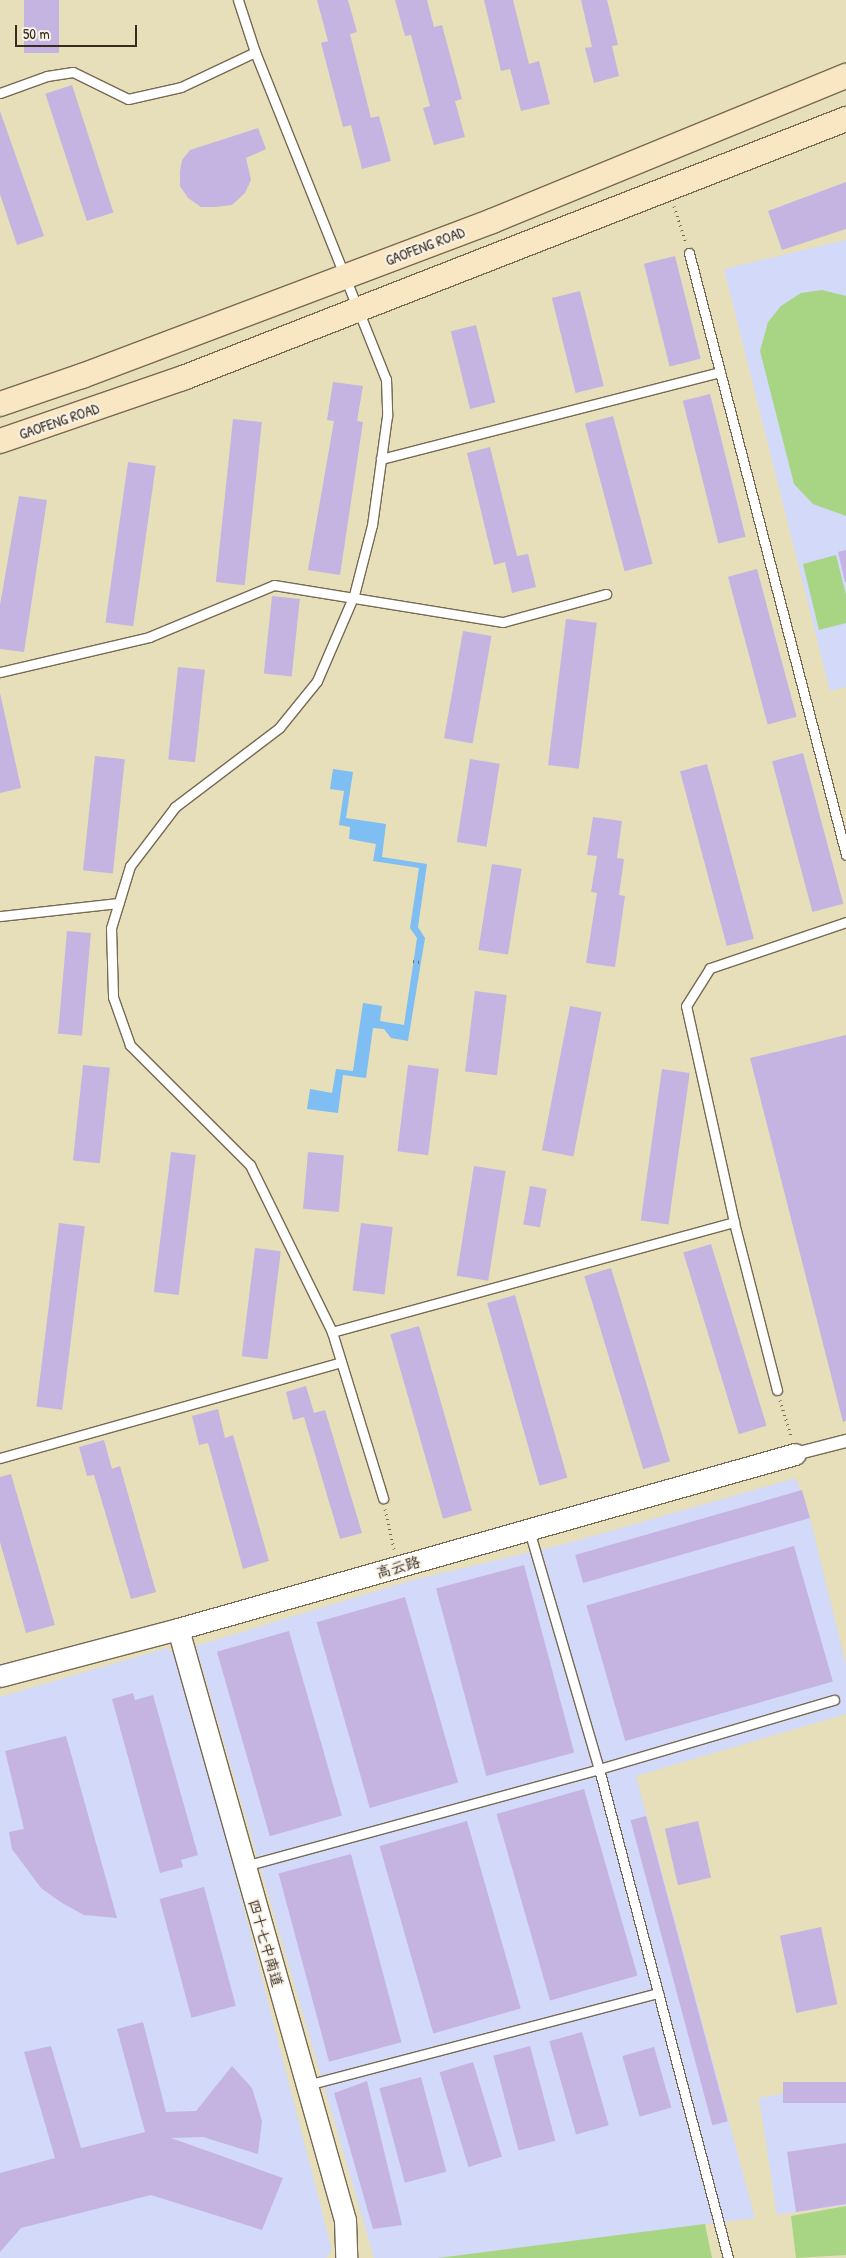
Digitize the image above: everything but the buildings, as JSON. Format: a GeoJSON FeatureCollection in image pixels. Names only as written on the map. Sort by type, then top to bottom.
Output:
{"type":"FeatureCollection","features":[{"type":"Feature","properties":{"kind":"main road","name":"GAOFENG ROAD"},"geometry":{"type":"LineString","coordinates":[[0,404],[82,376],[344,278],[846,76]]}},
{"type":"Feature","properties":{"kind":"main road","name":"GAOFENG ROAD"},"geometry":{"type":"LineString","coordinates":[[0,441],[182,378],[669,190],[846,118]]}},
{"type":"Feature","properties":{"kind":"street"},"geometry":{"type":"LineString","coordinates":[[796,1454],[846,1441]]}},
{"type":"Feature","properties":{"kind":"street","name":"高云路"},"geometry":{"type":"LineString","coordinates":[[0,1676],[178,1629],[796,1454]]}},
{"type":"Feature","properties":{"kind":"street","name":"四十七中南道"},"geometry":{"type":"LineString","coordinates":[[178,1629],[345,2220],[346,2258]]}},
{"type":"Feature","properties":{"kind":"lane"},"geometry":{"type":"LineString","coordinates":[[238,0],[255,52],[355,310],[386,379],[387,416],[372,525],[354,595],[317,681],[279,728],[175,807],[130,866],[111,928],[113,997],[130,1046],[250,1165],[332,1332],[383,1498]]}},
{"type":"Feature","properties":{"kind":"lane"},"geometry":{"type":"LineString","coordinates":[[0,93],[47,76],[73,72],[128,99],[181,87],[255,52]]}},
{"type":"Feature","properties":{"kind":"lane"},"geometry":{"type":"LineString","coordinates":[[689,253],[846,855]]}},
{"type":"Feature","properties":{"kind":"lane"},"geometry":{"type":"LineString","coordinates":[[381,459],[720,372]]}},
{"type":"Feature","properties":{"kind":"lane"},"geometry":{"type":"LineString","coordinates":[[0,672],[149,637],[274,585],[354,595],[503,622],[606,594]]}},
{"type":"Feature","properties":{"kind":"lane"},"geometry":{"type":"LineString","coordinates":[[0,916],[118,903]]}},
{"type":"Feature","properties":{"kind":"lane"},"geometry":{"type":"LineString","coordinates":[[777,1390],[734,1222],[686,1006],[710,968],[846,922]]}},
{"type":"Feature","properties":{"kind":"lane"},"geometry":{"type":"LineString","coordinates":[[332,1332],[734,1222]]}},
{"type":"Feature","properties":{"kind":"lane"},"geometry":{"type":"LineString","coordinates":[[0,1458],[341,1362]]}},
{"type":"Feature","properties":{"kind":"lane"},"geometry":{"type":"LineString","coordinates":[[530,1530],[599,1769],[728,2258]]}},
{"type":"Feature","properties":{"kind":"lane"},"geometry":{"type":"LineString","coordinates":[[244,1866],[599,1769],[834,1700]]}},
{"type":"Feature","properties":{"kind":"lane"},"geometry":{"type":"LineString","coordinates":[[306,2085],[658,1993]]}},
{"type":"Feature","properties":{"kind":"path"},"geometry":{"type":"LineString","coordinates":[[669,190],[689,253]]}},
{"type":"Feature","properties":{"kind":"path"},"geometry":{"type":"LineString","coordinates":[[413,961],[421,962]]}},
{"type":"Feature","properties":{"kind":"path"},"geometry":{"type":"LineString","coordinates":[[777,1390],[796,1454]]}},
{"type":"Feature","properties":{"kind":"path"},"geometry":{"type":"LineString","coordinates":[[383,1498],[398,1567]]}},
{"type":"Feature","properties":{"kind":"shaded area"},"geometry":{"type":"Polygon","coordinates":[[[846,240],[846,687],[830,691],[724,269],[846,240]]]}},
{"type":"Feature","properties":{"kind":"shaded area"},"geometry":{"type":"Polygon","coordinates":[[[796,1478],[810,1518],[846,1665],[846,1714],[636,1776],[755,2218],[438,2258],[374,2258],[196,1646],[413,1580],[561,1545],[796,1478]]]}},
{"type":"Feature","properties":{"kind":"shaded area"},"geometry":{"type":"Polygon","coordinates":[[[167,1648],[179,1657],[332,2250],[326,2258],[0,2258],[0,1697],[167,1648]]]}},
{"type":"Feature","properties":{"kind":"shaded area"},"geometry":{"type":"Polygon","coordinates":[[[846,2082],[846,2205],[777,2215],[759,2098],[846,2082]]]}},
{"type":"Feature","properties":{"kind":"green space"},"geometry":{"type":"Polygon","coordinates":[[[822,290],[846,296],[846,516],[813,504],[794,484],[760,351],[768,322],[781,306],[801,293],[822,290]]]}},
{"type":"Feature","properties":{"kind":"green space"},"geometry":{"type":"Polygon","coordinates":[[[836,555],[846,595],[846,623],[819,630],[803,564],[836,555]]]}},
{"type":"Feature","properties":{"kind":"green space"},"geometry":{"type":"Polygon","coordinates":[[[846,2206],[846,2255],[796,2258],[791,2216],[846,2206]]]}},
{"type":"Feature","properties":{"kind":"green space"},"geometry":{"type":"Polygon","coordinates":[[[705,2224],[712,2258],[438,2258],[705,2224]]]}},
{"type":"Feature","properties":{"kind":"water"},"geometry":{"type":"Polygon","coordinates":[[[333,769],[353,772],[346,818],[386,824],[382,857],[427,864],[418,927],[425,938],[408,1041],[391,1038],[384,1029],[373,1028],[366,1078],[343,1075],[338,1113],[307,1109],[310,1089],[332,1093],[336,1069],[353,1071],[363,1003],[382,1006],[380,1021],[404,1025],[417,938],[410,928],[419,868],[373,861],[376,844],[349,839],[350,827],[339,825],[344,791],[330,789],[333,769]]]}}]}
